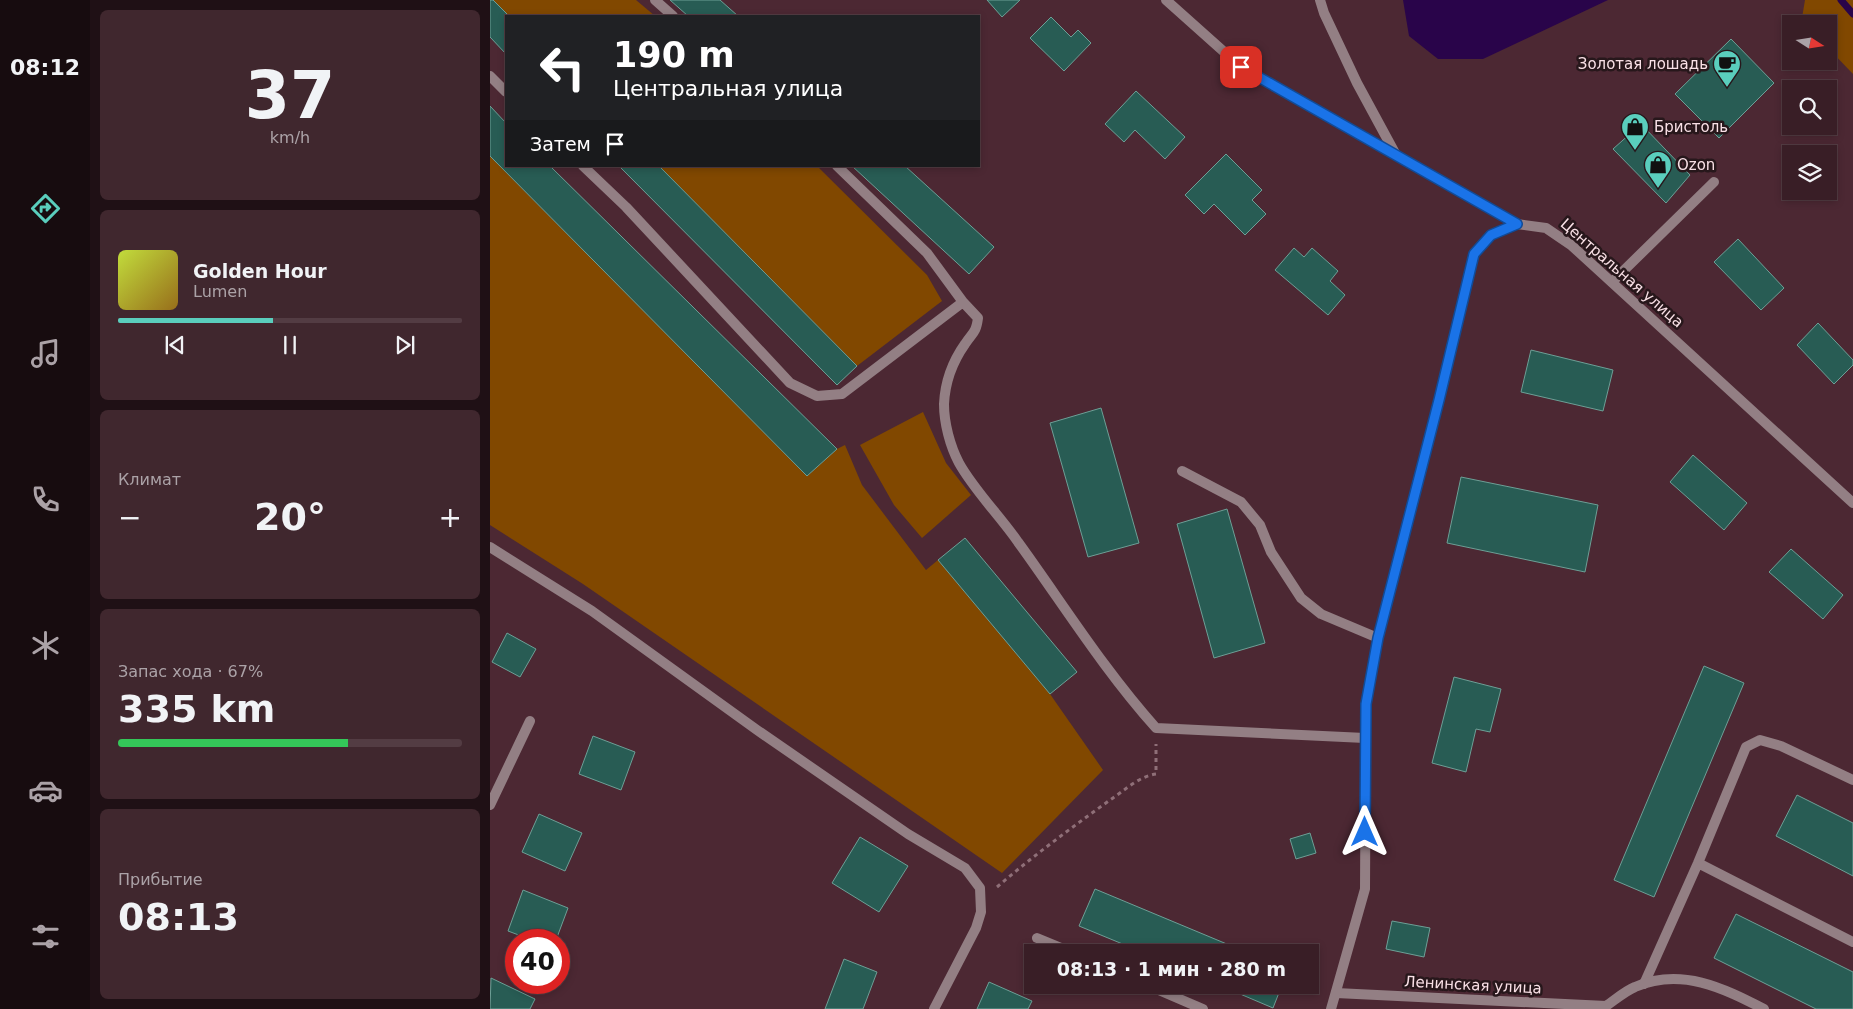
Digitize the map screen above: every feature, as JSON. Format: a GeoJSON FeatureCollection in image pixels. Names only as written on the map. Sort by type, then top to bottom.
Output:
{"type":"FeatureCollection","features":[{"type":"Feature","properties":{"kind":"street"},"geometry":{"type":"LineString","coordinates":[[655,0],[672,15]]}},
{"type":"Feature","properties":{"kind":"street","name":"Центральная улица"},"geometry":{"type":"LineString","coordinates":[[1166,0],[1241,67],[1517,224],[1546,228],[1571,245],[1853,503]]}},
{"type":"Feature","properties":{"kind":"street"},"geometry":{"type":"LineString","coordinates":[[1320,0],[1324,14],[1357,83],[1396,155]]}},
{"type":"Feature","properties":{"kind":"street"},"geometry":{"type":"LineString","coordinates":[[490,76],[505,91]]}},
{"type":"Feature","properties":{"kind":"street"},"geometry":{"type":"LineString","coordinates":[[585,167],[626,207],[790,383],[817,396],[842,394],[963,302]]}},
{"type":"Feature","properties":{"kind":"street"},"geometry":{"type":"LineString","coordinates":[[838,167],[927,253],[963,302],[978,318],[977,329],[964,344],[948,376],[944,405],[948,434],[959,462],[1130,699],[1156,728],[1365,738]]}},
{"type":"Feature","properties":{"kind":"street"},"geometry":{"type":"LineString","coordinates":[[1612,282],[1714,182]]}},
{"type":"Feature","properties":{"kind":"street"},"geometry":{"type":"LineString","coordinates":[[1331,1009],[1364,889],[1366,704],[1378,638],[1474,254],[1491,235],[1517,224]]}},
{"type":"Feature","properties":{"kind":"street"},"geometry":{"type":"LineString","coordinates":[[1182,471],[1241,502],[1260,525],[1270,552],[1301,598],[1321,614],[1378,638]]}},
{"type":"Feature","properties":{"kind":"street"},"geometry":{"type":"LineString","coordinates":[[490,547],[592,610],[765,736],[908,834],[965,868],[980,888],[981,912],[976,928],[934,1009]]}},
{"type":"Feature","properties":{"kind":"street"},"geometry":{"type":"LineString","coordinates":[[490,805],[530,721]]}},
{"type":"Feature","properties":{"kind":"street"},"geometry":{"type":"LineString","coordinates":[[1644,984],[1746,747],[1760,740],[1781,746],[1853,780]]}},
{"type":"Feature","properties":{"kind":"street"},"geometry":{"type":"LineString","coordinates":[[1698,862],[1853,942]]}},
{"type":"Feature","properties":{"kind":"street"},"geometry":{"type":"LineString","coordinates":[[1037,938],[1052,944]]}},
{"type":"Feature","properties":{"kind":"street"},"geometry":{"type":"LineString","coordinates":[[1606,1007],[1634,987],[1666,979],[1697,980],[1731,992],[1764,1009]]}},
{"type":"Feature","properties":{"kind":"street","name":"Ленинская улица"},"geometry":{"type":"LineString","coordinates":[[1336,993],[1606,1007]]}},
{"type":"Feature","properties":{"kind":"street"},"geometry":{"type":"LineString","coordinates":[[1168,994],[1203,1009]]}},
{"type":"Feature","properties":{"kind":"path"},"geometry":{"type":"LineString","coordinates":[[981,900],[1029,860],[1103,805],[1146,775],[1156,774],[1156,728]]}},
{"type":"Feature","properties":{"kind":"shaded area"},"geometry":{"type":"Polygon","coordinates":[[[493,0],[636,0],[654,15],[508,15],[493,0]]]}},
{"type":"Feature","properties":{"kind":"shaded area"},"geometry":{"type":"Polygon","coordinates":[[[1403,0],[1608,0],[1483,59],[1438,59],[1409,36],[1403,0]]]}},
{"type":"Feature","properties":{"kind":"shaded area"},"geometry":{"type":"Polygon","coordinates":[[[1805,0],[1853,0],[1853,74],[1838,58],[1838,15],[1802,15],[1805,0]]]}},
{"type":"Feature","properties":{"kind":"shaded area"},"geometry":{"type":"Polygon","coordinates":[[[490,156],[807,476],[837,449],[845,445],[862,485],[926,570],[938,560],[1050,694],[1103,770],[1002,873],[583,584],[490,525],[490,156]]]}},
{"type":"Feature","properties":{"kind":"shaded area"},"geometry":{"type":"Polygon","coordinates":[[[660,167],[818,167],[927,275],[942,301],[857,366],[660,167]]]}},
{"type":"Feature","properties":{"kind":"shaded area"},"geometry":{"type":"Polygon","coordinates":[[[923,412],[946,463],[971,495],[922,538],[894,505],[860,445],[923,412]]]}},
{"type":"Feature","properties":{"kind":"building"},"geometry":{"type":"Polygon","coordinates":[[[490,0],[493,0],[508,15],[505,15],[505,53],[490,37],[490,0]]]}},
{"type":"Feature","properties":{"kind":"building"},"geometry":{"type":"Polygon","coordinates":[[[670,0],[720,0],[737,15],[687,15],[670,0]]]}},
{"type":"Feature","properties":{"kind":"building"},"geometry":{"type":"Polygon","coordinates":[[[987,0],[1020,0],[1002,17],[987,0]]]}},
{"type":"Feature","properties":{"kind":"building"},"geometry":{"type":"Polygon","coordinates":[[[1051,17],[1071,37],[1078,30],[1091,43],[1064,71],[1030,38],[1051,17]]]}},
{"type":"Feature","properties":{"kind":"building"},"geometry":{"type":"Polygon","coordinates":[[[1731,39],[1774,83],[1719,138],[1675,94],[1731,39]]]}},
{"type":"Feature","properties":{"kind":"building"},"geometry":{"type":"Polygon","coordinates":[[[1136,91],[1185,137],[1165,159],[1135,130],[1124,142],[1105,124],[1136,91]]]}},
{"type":"Feature","properties":{"kind":"building"},"geometry":{"type":"Polygon","coordinates":[[[490,106],[505,122],[505,167],[551,167],[837,449],[807,476],[490,156],[490,106]]]}},
{"type":"Feature","properties":{"kind":"building"},"geometry":{"type":"Polygon","coordinates":[[[1641,124],[1690,175],[1666,203],[1613,149],[1641,124]]]}},
{"type":"Feature","properties":{"kind":"building"},"geometry":{"type":"Polygon","coordinates":[[[1226,154],[1262,190],[1252,200],[1266,214],[1245,235],[1214,204],[1204,214],[1185,195],[1226,154]]]}},
{"type":"Feature","properties":{"kind":"building"},"geometry":{"type":"Polygon","coordinates":[[[620,167],[660,167],[857,366],[837,385],[620,167]]]}},
{"type":"Feature","properties":{"kind":"building"},"geometry":{"type":"Polygon","coordinates":[[[853,167],[906,167],[994,247],[969,274],[853,167]]]}},
{"type":"Feature","properties":{"kind":"building"},"geometry":{"type":"Polygon","coordinates":[[[1738,239],[1784,288],[1761,310],[1714,262],[1738,239]]]}},
{"type":"Feature","properties":{"kind":"building"},"geometry":{"type":"Polygon","coordinates":[[[1294,248],[1304,257],[1312,248],[1338,271],[1330,281],[1345,295],[1328,315],[1275,270],[1294,248]]]}},
{"type":"Feature","properties":{"kind":"building"},"geometry":{"type":"Polygon","coordinates":[[[1818,323],[1853,360],[1853,365],[1834,384],[1797,345],[1818,323]]]}},
{"type":"Feature","properties":{"kind":"building"},"geometry":{"type":"Polygon","coordinates":[[[1531,350],[1613,370],[1603,411],[1521,392],[1531,350]]]}},
{"type":"Feature","properties":{"kind":"building"},"geometry":{"type":"Polygon","coordinates":[[[1101,408],[1139,543],[1088,557],[1050,423],[1101,408]]]}},
{"type":"Feature","properties":{"kind":"building"},"geometry":{"type":"Polygon","coordinates":[[[1693,455],[1747,503],[1724,530],[1670,482],[1693,455]]]}},
{"type":"Feature","properties":{"kind":"building"},"geometry":{"type":"Polygon","coordinates":[[[1461,477],[1598,505],[1585,572],[1447,543],[1461,477]]]}},
{"type":"Feature","properties":{"kind":"building"},"geometry":{"type":"Polygon","coordinates":[[[1227,509],[1265,643],[1214,658],[1177,524],[1227,509]]]}},
{"type":"Feature","properties":{"kind":"building"},"geometry":{"type":"Polygon","coordinates":[[[965,538],[1077,672],[1050,694],[938,560],[965,538]]]}},
{"type":"Feature","properties":{"kind":"building"},"geometry":{"type":"Polygon","coordinates":[[[1791,549],[1843,595],[1823,619],[1769,572],[1791,549]]]}},
{"type":"Feature","properties":{"kind":"building"},"geometry":{"type":"Polygon","coordinates":[[[507,633],[536,649],[520,677],[492,662],[507,633]]]}},
{"type":"Feature","properties":{"kind":"building"},"geometry":{"type":"Polygon","coordinates":[[[1704,666],[1744,683],[1654,897],[1614,880],[1704,666]]]}},
{"type":"Feature","properties":{"kind":"building"},"geometry":{"type":"Polygon","coordinates":[[[1454,677],[1501,689],[1490,732],[1476,729],[1466,772],[1432,763],[1454,677]]]}},
{"type":"Feature","properties":{"kind":"building"},"geometry":{"type":"Polygon","coordinates":[[[593,736],[635,752],[621,790],[579,774],[593,736]]]}},
{"type":"Feature","properties":{"kind":"building"},"geometry":{"type":"Polygon","coordinates":[[[1797,795],[1853,823],[1853,876],[1776,836],[1797,795]]]}},
{"type":"Feature","properties":{"kind":"building"},"geometry":{"type":"Polygon","coordinates":[[[539,814],[582,833],[565,871],[522,852],[539,814]]]}},
{"type":"Feature","properties":{"kind":"building"},"geometry":{"type":"Polygon","coordinates":[[[1310,833],[1316,853],[1296,859],[1290,839],[1310,833]]]}},
{"type":"Feature","properties":{"kind":"building"},"geometry":{"type":"Polygon","coordinates":[[[860,837],[908,866],[879,912],[832,883],[860,837]]]}},
{"type":"Feature","properties":{"kind":"building"},"geometry":{"type":"Polygon","coordinates":[[[1095,889],[1227,944],[1123,944],[1079,926],[1095,889]]]}},
{"type":"Feature","properties":{"kind":"building"},"geometry":{"type":"Polygon","coordinates":[[[523,890],[568,908],[560,929],[509,929],[523,890]]]}},
{"type":"Feature","properties":{"kind":"building"},"geometry":{"type":"Polygon","coordinates":[[[1736,914],[1853,972],[1853,1009],[1816,1009],[1714,958],[1736,914]]]}},
{"type":"Feature","properties":{"kind":"building"},"geometry":{"type":"Polygon","coordinates":[[[1392,921],[1430,928],[1424,957],[1386,949],[1392,921]]]}},
{"type":"Feature","properties":{"kind":"building"},"geometry":{"type":"Polygon","coordinates":[[[844,959],[877,972],[863,1009],[825,1009],[844,959]]]}},
{"type":"Feature","properties":{"kind":"building"},"geometry":{"type":"Polygon","coordinates":[[[491,978],[505,985],[505,994],[525,994],[535,999],[530,1009],[490,1009],[491,978]]]}},
{"type":"Feature","properties":{"kind":"building"},"geometry":{"type":"Polygon","coordinates":[[[989,982],[1032,1001],[1028,1009],[977,1009],[989,982]]]}},
{"type":"Feature","properties":{"kind":"building"},"geometry":{"type":"Polygon","coordinates":[[[1240,994],[1278,994],[1273,1008],[1240,994]]]}},
{"type":"Feature","properties":{"kind":"waterway"},"geometry":{"type":"LineString","coordinates":[[1841,0],[1853,14]]}},
{"type":"Feature","properties":{"kind":"place","name":"Золотая лошадь"},"geometry":{"type":"Point","coordinates":[1727,88]}},
{"type":"Feature","properties":{"kind":"place","name":"Бристоль"},"geometry":{"type":"Point","coordinates":[1635,151]}},
{"type":"Feature","properties":{"kind":"place","name":"Ozon"},"geometry":{"type":"Point","coordinates":[1658,189]}},
{"type":"Feature","properties":{"kind":"route"},"geometry":{"type":"LineString","coordinates":[[1241,67],[1517,224],[1491,235],[1474,254],[1378,638],[1366,704],[1365,832]]}}]}
